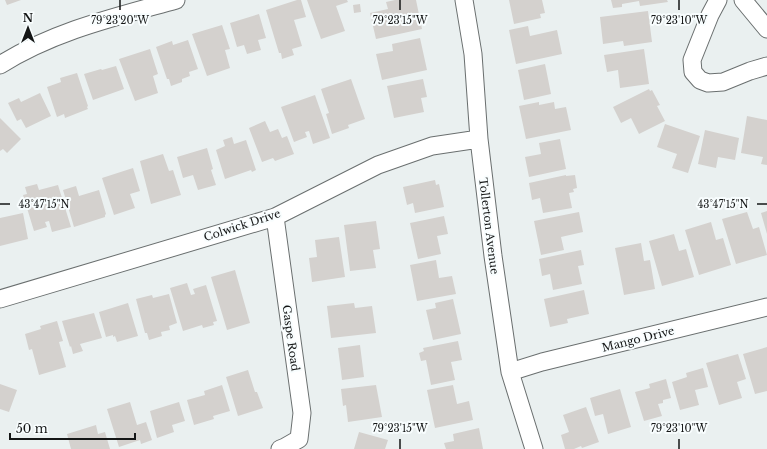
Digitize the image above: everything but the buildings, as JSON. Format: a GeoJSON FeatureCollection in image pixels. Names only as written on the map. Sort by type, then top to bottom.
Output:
{"type":"FeatureCollection","features":[{"type":"Feature","properties":{"kind":"street"},"geometry":{"type":"LineString","coordinates":[[0,65],[17,54],[76,28],[176,0]]}},
{"type":"Feature","properties":{"kind":"street","name":"Tollerton Avenue"},"geometry":{"type":"LineString","coordinates":[[464,0],[474,54],[479,139],[493,256],[510,372],[534,449]]}},
{"type":"Feature","properties":{"kind":"street"},"geometry":{"type":"LineString","coordinates":[[718,0],[710,15],[692,60],[693,72],[700,80],[708,83],[723,82],[767,66]]}},
{"type":"Feature","properties":{"kind":"street"},"geometry":{"type":"LineString","coordinates":[[743,0],[767,29]]}},
{"type":"Feature","properties":{"kind":"street","name":"Colwick Drive"},"geometry":{"type":"LineString","coordinates":[[0,299],[274,217],[378,165],[432,146],[479,139]]}},
{"type":"Feature","properties":{"kind":"street","name":"Gaspe Road"},"geometry":{"type":"LineString","coordinates":[[274,217],[302,413],[299,439],[285,448],[280,449]]}},
{"type":"Feature","properties":{"kind":"street","name":"Mango Drive"},"geometry":{"type":"LineString","coordinates":[[510,372],[542,362],[767,307]]}}]}
